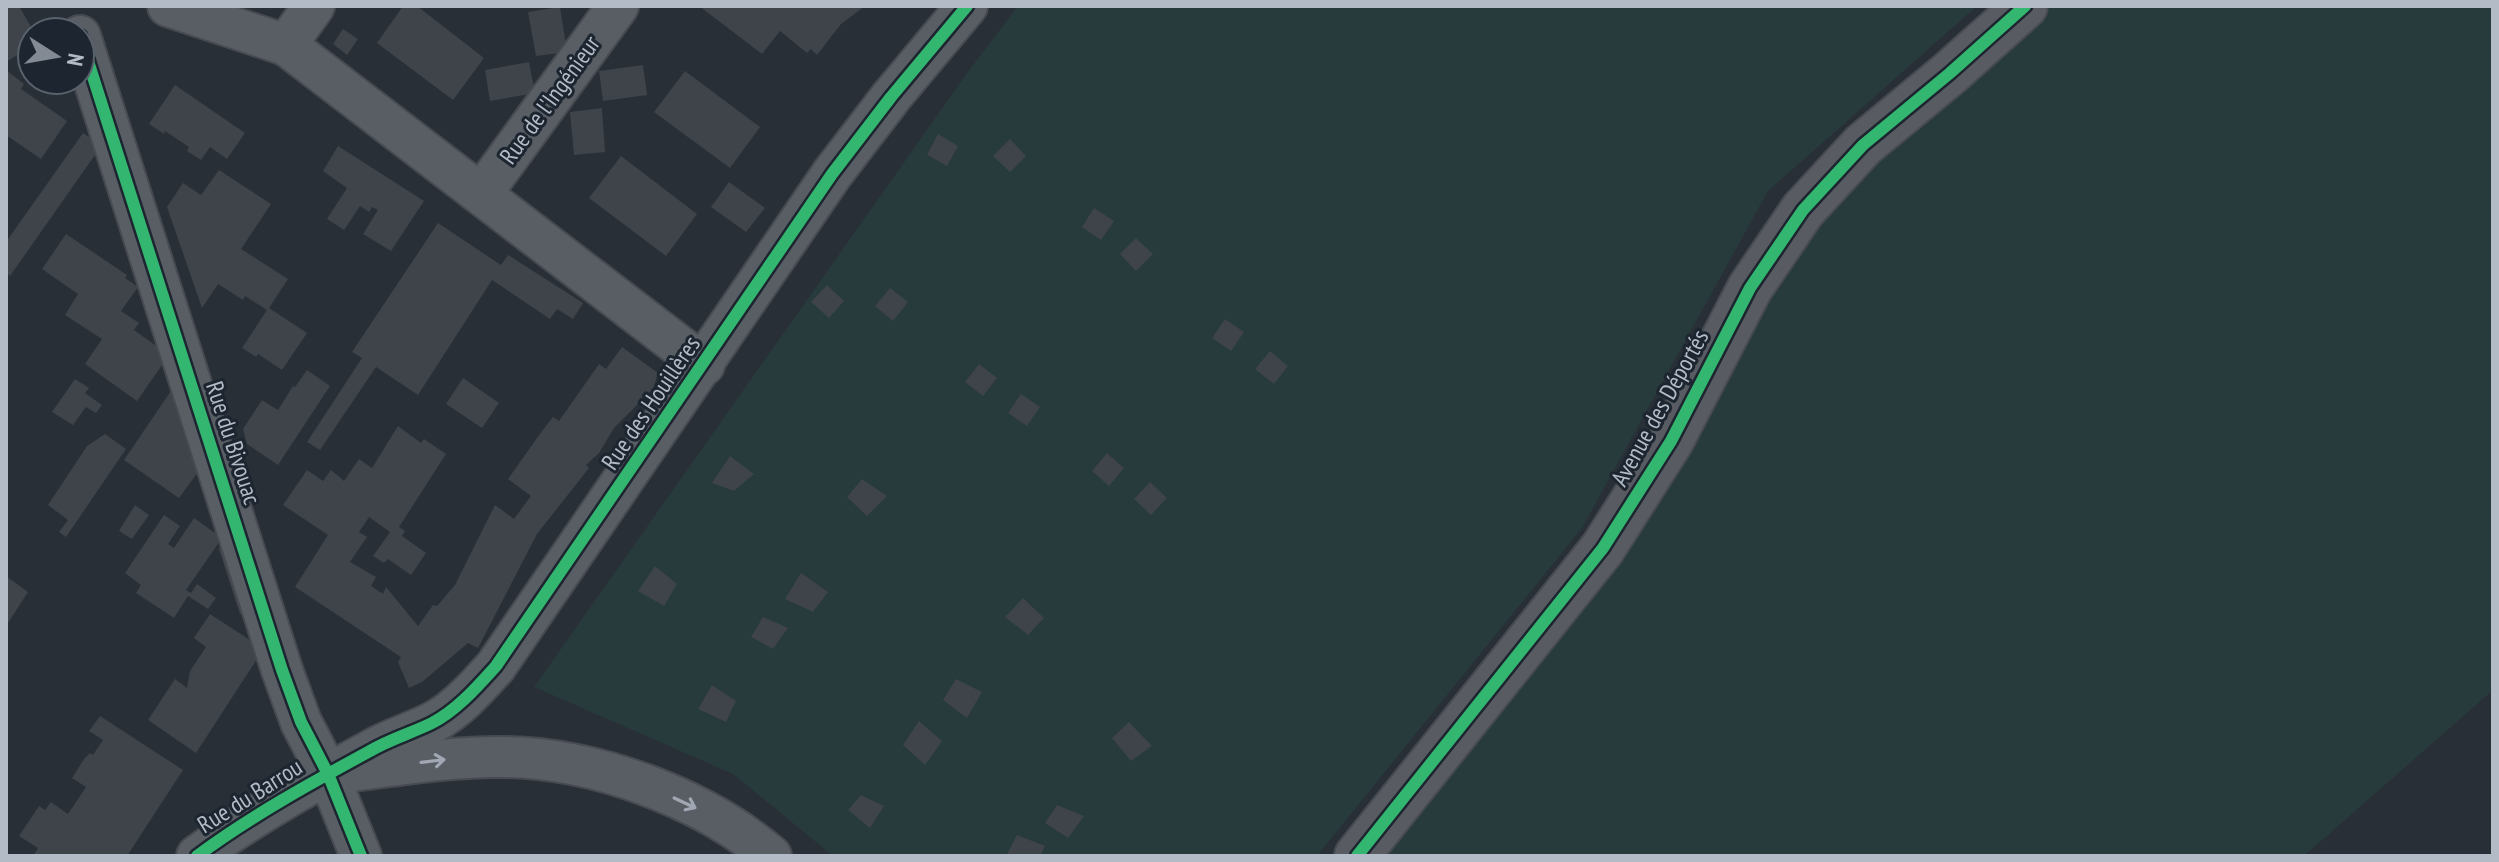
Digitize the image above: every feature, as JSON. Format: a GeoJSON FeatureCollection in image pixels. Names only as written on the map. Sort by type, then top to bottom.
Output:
{"type":"FeatureCollection","features":[{"type":"Feature","properties":{"kind":"street"},"geometry":{"type":"LineString","coordinates":[[168,6],[286,45],[704,365]]}},
{"type":"Feature","properties":{"kind":"street"},"geometry":{"type":"LineString","coordinates":[[286,45],[314,6]]}},
{"type":"Feature","properties":{"kind":"street","name":"Rue de l'Ingénieur"},"geometry":{"type":"LineString","coordinates":[[482,193],[618,6]]}},
{"type":"Feature","properties":{"kind":"street","name":"Rue des Houillères"},"geometry":{"type":"LineString","coordinates":[[328,774],[385,743],[432,723],[453,709],[496,666],[832,174],[967,6]]}},
{"type":"Feature","properties":{"kind":"street","name":"Avenue des Déportés"},"geometry":{"type":"LineString","coordinates":[[1357,856],[1603,548],[1671,441],[1750,288],[1803,210],[1871,138],[2025,6]]}},
{"type":"Feature","properties":{"kind":"street","name":"Rue du Bivouac"},"geometry":{"type":"LineString","coordinates":[[96,87],[282,670],[301,722],[328,774],[361,856]]}},
{"type":"Feature","properties":{"kind":"street"},"geometry":{"type":"LineString","coordinates":[[328,774],[479,757],[567,763],[620,777],[678,800],[715,817],[771,856]]}},
{"type":"Feature","properties":{"kind":"street","name":"Rue du Barrou"},"geometry":{"type":"LineString","coordinates":[[197,856],[231,831],[328,774]]}},
{"type":"Feature","properties":{"kind":"shaded area"},"geometry":{"type":"Polygon","coordinates":[[[1018,6],[1977,6],[1768,191],[1582,528],[1317,856],[833,856],[733,774],[534,687],[967,73],[1018,6]]]}},
{"type":"Feature","properties":{"kind":"shaded area"},"geometry":{"type":"Polygon","coordinates":[[[2047,6],[2493,6],[2493,690],[2304,856],[1384,856],[1819,215],[2047,6]]]}},
{"type":"Feature","properties":{"kind":"building"},"geometry":{"type":"Polygon","coordinates":[[[6,6],[19,6],[25,16],[16,16],[16,56],[6,62],[6,6]]]}},
{"type":"Feature","properties":{"kind":"building"},"geometry":{"type":"Polygon","coordinates":[[[403,6],[417,6],[484,58],[453,100],[377,43],[403,6]]]}},
{"type":"Feature","properties":{"kind":"building"},"geometry":{"type":"Polygon","coordinates":[[[699,6],[865,6],[841,24],[817,55],[811,49],[807,53],[780,31],[762,54],[699,6]]]}},
{"type":"Feature","properties":{"kind":"building"},"geometry":{"type":"Polygon","coordinates":[[[560,7],[567,52],[536,56],[528,12],[560,7]]]}},
{"type":"Feature","properties":{"kind":"building"},"geometry":{"type":"Polygon","coordinates":[[[343,29],[358,39],[347,55],[333,44],[343,29]]]}},
{"type":"Feature","properties":{"kind":"building"},"geometry":{"type":"Polygon","coordinates":[[[529,62],[535,93],[490,101],[485,70],[529,62]]]}},
{"type":"Feature","properties":{"kind":"building"},"geometry":{"type":"Polygon","coordinates":[[[643,65],[647,95],[603,101],[599,71],[643,65]]]}},
{"type":"Feature","properties":{"kind":"building"},"geometry":{"type":"Polygon","coordinates":[[[6,70],[16,78],[16,96],[31,96],[67,121],[41,159],[6,135],[6,70]]]}},
{"type":"Feature","properties":{"kind":"building"},"geometry":{"type":"Polygon","coordinates":[[[685,71],[760,127],[730,168],[654,112],[685,71]]]}},
{"type":"Feature","properties":{"kind":"building"},"geometry":{"type":"Polygon","coordinates":[[[175,85],[245,133],[227,159],[210,147],[201,160],[187,151],[189,147],[149,124],[175,85]]]}},
{"type":"Feature","properties":{"kind":"building"},"geometry":{"type":"Polygon","coordinates":[[[602,108],[605,152],[574,155],[570,112],[602,108]]]}},
{"type":"Feature","properties":{"kind":"building"},"geometry":{"type":"Polygon","coordinates":[[[83,133],[102,145],[10,276],[6,272],[6,242],[83,133]]]}},
{"type":"Feature","properties":{"kind":"building"},"geometry":{"type":"Polygon","coordinates":[[[938,134],[958,146],[947,166],[927,155],[938,134]]]}},
{"type":"Feature","properties":{"kind":"building"},"geometry":{"type":"Polygon","coordinates":[[[1010,139],[1026,156],[1010,172],[993,156],[1010,139]]]}},
{"type":"Feature","properties":{"kind":"building"},"geometry":{"type":"Polygon","coordinates":[[[338,146],[424,201],[391,251],[363,234],[378,210],[372,207],[369,212],[360,206],[344,230],[327,219],[347,188],[323,171],[338,146]]]}},
{"type":"Feature","properties":{"kind":"building"},"geometry":{"type":"Polygon","coordinates":[[[621,156],[697,214],[666,256],[589,198],[621,156]]]}},
{"type":"Feature","properties":{"kind":"building"},"geometry":{"type":"Polygon","coordinates":[[[219,170],[271,204],[241,249],[288,279],[269,308],[307,333],[282,370],[258,354],[256,357],[242,348],[267,310],[245,296],[243,300],[218,284],[202,308],[167,207],[183,183],[201,195],[219,170]]]}},
{"type":"Feature","properties":{"kind":"building"},"geometry":{"type":"Polygon","coordinates":[[[729,182],[765,208],[746,232],[711,207],[729,182]]]}},
{"type":"Feature","properties":{"kind":"building"},"geometry":{"type":"Polygon","coordinates":[[[1094,208],[1114,221],[1101,240],[1082,227],[1094,208]]]}},
{"type":"Feature","properties":{"kind":"building"},"geometry":{"type":"Polygon","coordinates":[[[438,223],[501,265],[508,255],[583,303],[573,319],[557,309],[550,319],[492,280],[418,395],[376,367],[320,450],[307,442],[362,358],[352,352],[438,223]]]}},
{"type":"Feature","properties":{"kind":"building"},"geometry":{"type":"Polygon","coordinates":[[[66,234],[127,275],[125,278],[138,287],[121,311],[139,323],[134,330],[169,355],[137,401],[85,364],[102,339],[65,315],[78,294],[42,269],[66,234]]]}},
{"type":"Feature","properties":{"kind":"building"},"geometry":{"type":"Polygon","coordinates":[[[1136,238],[1153,254],[1136,271],[1120,254],[1136,238]]]}},
{"type":"Feature","properties":{"kind":"building"},"geometry":{"type":"Polygon","coordinates":[[[827,285],[844,301],[829,318],[811,302],[827,285]]]}},
{"type":"Feature","properties":{"kind":"building"},"geometry":{"type":"Polygon","coordinates":[[[890,288],[908,302],[893,321],[875,306],[890,288]]]}},
{"type":"Feature","properties":{"kind":"building"},"geometry":{"type":"Polygon","coordinates":[[[1225,319],[1244,332],[1231,351],[1212,338],[1225,319]]]}},
{"type":"Feature","properties":{"kind":"building"},"geometry":{"type":"Polygon","coordinates":[[[622,347],[658,373],[653,389],[614,428],[599,453],[586,465],[589,468],[537,534],[478,648],[468,643],[422,682],[409,688],[398,662],[401,657],[295,587],[328,535],[283,505],[307,470],[323,481],[331,470],[344,481],[359,459],[372,468],[398,426],[421,443],[424,439],[446,454],[399,527],[405,531],[402,536],[426,553],[411,575],[388,559],[384,563],[373,556],[390,532],[369,517],[359,532],[367,537],[350,562],[376,577],[371,586],[383,594],[386,587],[418,626],[433,605],[437,606],[455,585],[495,505],[514,519],[531,496],[508,479],[542,431],[553,417],[559,421],[599,364],[606,369],[622,347]]]}},
{"type":"Feature","properties":{"kind":"building"},"geometry":{"type":"Polygon","coordinates":[[[1270,351],[1288,366],[1274,384],[1255,369],[1270,351]]]}},
{"type":"Feature","properties":{"kind":"building"},"geometry":{"type":"Polygon","coordinates":[[[979,364],[997,378],[983,396],[965,382],[979,364]]]}},
{"type":"Feature","properties":{"kind":"building"},"geometry":{"type":"Polygon","coordinates":[[[307,370],[330,386],[278,465],[247,444],[243,429],[262,400],[278,410],[307,370]]]}},
{"type":"Feature","properties":{"kind":"building"},"geometry":{"type":"Polygon","coordinates":[[[463,378],[499,403],[482,428],[446,404],[463,378]]]}},
{"type":"Feature","properties":{"kind":"building"},"geometry":{"type":"Polygon","coordinates":[[[75,379],[89,388],[85,393],[102,405],[96,413],[86,407],[73,425],[52,412],[75,379]]]}},
{"type":"Feature","properties":{"kind":"building"},"geometry":{"type":"Polygon","coordinates":[[[177,382],[204,464],[179,498],[124,460],[177,382]]]}},
{"type":"Feature","properties":{"kind":"building"},"geometry":{"type":"Polygon","coordinates":[[[1021,394],[1040,407],[1027,426],[1008,413],[1021,394]]]}},
{"type":"Feature","properties":{"kind":"building"},"geometry":{"type":"Polygon","coordinates":[[[105,434],[126,449],[66,537],[59,532],[68,520],[48,505],[87,446],[105,434]]]}},
{"type":"Feature","properties":{"kind":"building"},"geometry":{"type":"Polygon","coordinates":[[[1107,453],[1124,468],[1109,486],[1092,471],[1107,453]]]}},
{"type":"Feature","properties":{"kind":"building"},"geometry":{"type":"Polygon","coordinates":[[[730,456],[754,474],[734,491],[712,483],[730,456]]]}},
{"type":"Feature","properties":{"kind":"building"},"geometry":{"type":"Polygon","coordinates":[[[862,479],[887,496],[867,516],[847,497],[862,479]]]}},
{"type":"Feature","properties":{"kind":"building"},"geometry":{"type":"Polygon","coordinates":[[[1150,482],[1167,498],[1151,515],[1134,499],[1150,482]]]}},
{"type":"Feature","properties":{"kind":"building"},"geometry":{"type":"Polygon","coordinates":[[[135,505],[149,515],[132,539],[119,531],[135,505]]]}},
{"type":"Feature","properties":{"kind":"building"},"geometry":{"type":"Polygon","coordinates":[[[164,515],[180,526],[168,544],[174,548],[194,518],[222,538],[186,590],[191,593],[197,584],[216,598],[208,609],[188,596],[174,618],[136,593],[141,585],[125,573],[164,515]]]}},
{"type":"Feature","properties":{"kind":"building"},"geometry":{"type":"Polygon","coordinates":[[[227,537],[250,611],[240,614],[219,549],[227,537]]]}},
{"type":"Feature","properties":{"kind":"building"},"geometry":{"type":"Polygon","coordinates":[[[655,566],[677,584],[664,606],[638,591],[655,566]]]}},
{"type":"Feature","properties":{"kind":"building"},"geometry":{"type":"Polygon","coordinates":[[[801,573],[828,592],[813,612],[785,599],[801,573]]]}},
{"type":"Feature","properties":{"kind":"building"},"geometry":{"type":"Polygon","coordinates":[[[6,576],[28,592],[6,626],[6,576]]]}},
{"type":"Feature","properties":{"kind":"building"},"geometry":{"type":"Polygon","coordinates":[[[1023,598],[1044,618],[1028,635],[1005,617],[1023,598]]]}},
{"type":"Feature","properties":{"kind":"building"},"geometry":{"type":"Polygon","coordinates":[[[210,614],[256,644],[259,656],[196,753],[148,720],[175,679],[187,688],[190,671],[206,647],[194,638],[210,614]]]}},
{"type":"Feature","properties":{"kind":"building"},"geometry":{"type":"Polygon","coordinates":[[[763,617],[788,628],[773,649],[751,637],[763,617]]]}},
{"type":"Feature","properties":{"kind":"building"},"geometry":{"type":"Polygon","coordinates":[[[956,679],[982,692],[967,718],[943,700],[956,679]]]}},
{"type":"Feature","properties":{"kind":"building"},"geometry":{"type":"Polygon","coordinates":[[[712,685],[736,701],[726,722],[698,709],[712,685]]]}},
{"type":"Feature","properties":{"kind":"building"},"geometry":{"type":"Polygon","coordinates":[[[100,716],[183,770],[127,856],[33,856],[38,848],[19,836],[39,806],[45,810],[51,802],[68,814],[86,787],[72,778],[84,759],[90,753],[93,755],[103,740],[89,731],[100,716]]]}},
{"type":"Feature","properties":{"kind":"building"},"geometry":{"type":"Polygon","coordinates":[[[919,721],[942,741],[925,765],[903,745],[919,721]]]}},
{"type":"Feature","properties":{"kind":"building"},"geometry":{"type":"Polygon","coordinates":[[[1129,722],[1152,746],[1131,761],[1112,738],[1129,722]]]}},
{"type":"Feature","properties":{"kind":"building"},"geometry":{"type":"Polygon","coordinates":[[[861,795],[884,806],[870,828],[848,810],[861,795]]]}},
{"type":"Feature","properties":{"kind":"building"},"geometry":{"type":"Polygon","coordinates":[[[1057,805],[1084,816],[1068,838],[1045,823],[1057,805]]]}},
{"type":"Feature","properties":{"kind":"building"},"geometry":{"type":"Polygon","coordinates":[[[1017,835],[1045,846],[1040,856],[1006,856],[1017,835]]]}},
{"type":"Feature","properties":{"kind":"cycle path"},"geometry":{"type":"LineString","coordinates":[[197,856],[304,788],[378,747],[441,718],[489,674],[832,174],[967,6]]}},
{"type":"Feature","properties":{"kind":"cycle path"},"geometry":{"type":"LineString","coordinates":[[1357,856],[1603,548],[1671,441],[1750,288],[1803,210],[1863,145],[2025,6]]}},
{"type":"Feature","properties":{"kind":"cycle path"},"geometry":{"type":"LineString","coordinates":[[96,86],[282,670],[301,722],[328,774],[361,856]]}}]}
